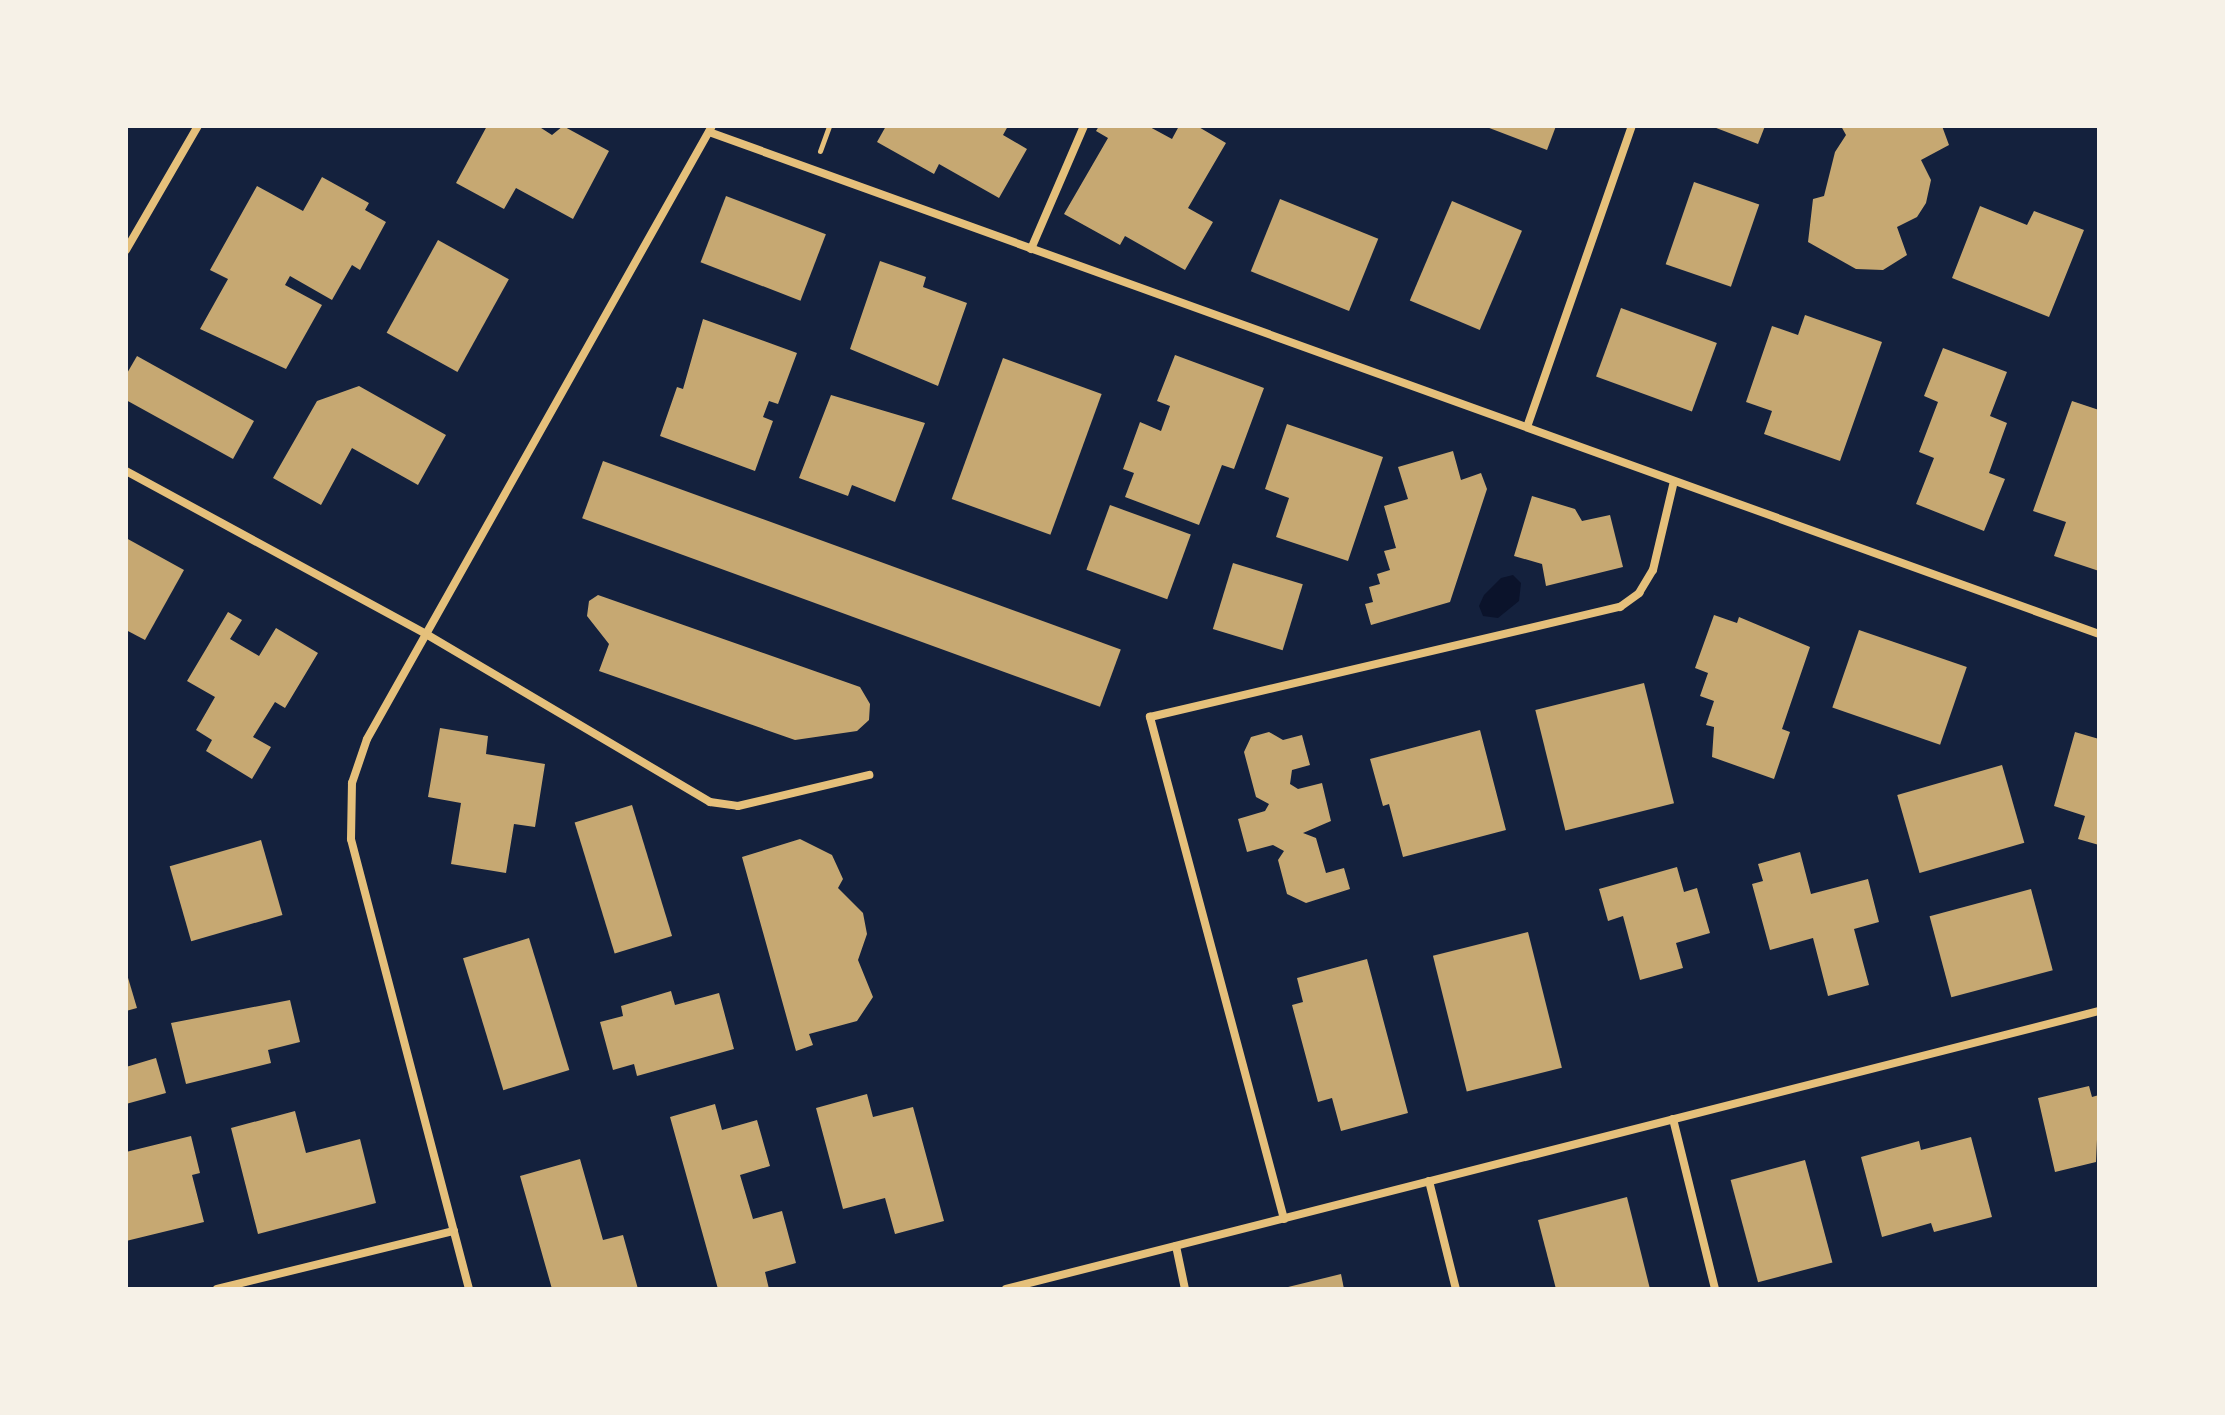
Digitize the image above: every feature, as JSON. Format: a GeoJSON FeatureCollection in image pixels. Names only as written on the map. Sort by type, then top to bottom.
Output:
{"type":"FeatureCollection","features":[{"type":"Feature","properties":{"kind":"street"},"geometry":{"type":"LineString","coordinates":[[126,250],[198,126]]}},
{"type":"Feature","properties":{"kind":"street"},"geometry":{"type":"LineString","coordinates":[[1031,249],[1084,126]]}},
{"type":"Feature","properties":{"kind":"street"},"geometry":{"type":"LineString","coordinates":[[1527,427],[1632,126]]}},
{"type":"Feature","properties":{"kind":"street"},"geometry":{"type":"LineString","coordinates":[[469,1289],[349,811],[362,751],[710,129],[1031,249],[2099,634]]}},
{"type":"Feature","properties":{"kind":"street"},"geometry":{"type":"LineString","coordinates":[[126,471],[426,634],[710,802],[738,806],[869,775]]}},
{"type":"Feature","properties":{"kind":"street"},"geometry":{"type":"LineString","coordinates":[[1284,1219],[1150,717],[1620,607],[1639,593],[1653,570],[1674,481]]}},
{"type":"Feature","properties":{"kind":"street"},"geometry":{"type":"LineString","coordinates":[[1006,1289],[2099,1011]]}},
{"type":"Feature","properties":{"kind":"street"},"geometry":{"type":"LineString","coordinates":[[1673,1119],[1715,1289]]}},
{"type":"Feature","properties":{"kind":"street"},"geometry":{"type":"LineString","coordinates":[[1429,1181],[1456,1289]]}},
{"type":"Feature","properties":{"kind":"street"},"geometry":{"type":"LineString","coordinates":[[217,1289],[454,1231]]}},
{"type":"Feature","properties":{"kind":"street"},"geometry":{"type":"LineString","coordinates":[[1176,1246],[1185,1289]]}},
{"type":"Feature","properties":{"kind":"water"},"geometry":{"type":"Polygon","coordinates":[[[1513,575],[1521,583],[1519,601],[1498,618],[1483,616],[1479,606],[1484,595],[1501,578],[1513,575]]]}},
{"type":"Feature","properties":{"kind":"building"},"geometry":{"type":"Polygon","coordinates":[[[487,126],[538,126],[552,135],[563,126],[609,151],[573,219],[516,188],[504,209],[456,183],[487,126]]]}},
{"type":"Feature","properties":{"kind":"building"},"geometry":{"type":"Polygon","coordinates":[[[886,126],[1008,126],[1003,135],[1027,149],[999,198],[939,164],[934,174],[877,142],[886,126]]]}},
{"type":"Feature","properties":{"kind":"building"},"geometry":{"type":"Polygon","coordinates":[[[1099,126],[1148,126],[1172,139],[1179,126],[1197,126],[1226,143],[1188,208],[1213,222],[1185,270],[1125,236],[1120,245],[1064,214],[1108,138],[1096,131],[1099,126]]]}},
{"type":"Feature","properties":{"kind":"building"},"geometry":{"type":"Polygon","coordinates":[[[1484,126],[1556,126],[1547,150],[1484,126]]]}},
{"type":"Feature","properties":{"kind":"building"},"geometry":{"type":"Polygon","coordinates":[[[1711,126],[1765,126],[1758,144],[1711,126]]]}},
{"type":"Feature","properties":{"kind":"building"},"geometry":{"type":"Polygon","coordinates":[[[1841,126],[1942,126],[1949,145],[1921,160],[1931,180],[1926,203],[1917,217],[1897,227],[1907,255],[1883,270],[1856,269],[1808,242],[1813,199],[1824,196],[1835,152],[1846,135],[1841,126]]]}},
{"type":"Feature","properties":{"kind":"building"},"geometry":{"type":"Polygon","coordinates":[[[322,177],[369,203],[365,210],[386,222],[360,270],[352,265],[332,300],[290,276],[285,285],[322,305],[286,369],[200,329],[228,279],[210,270],[257,186],[303,211],[322,177]]]}},
{"type":"Feature","properties":{"kind":"building"},"geometry":{"type":"Polygon","coordinates":[[[1694,182],[1759,204],[1731,287],[1666,264],[1694,182]]]}},
{"type":"Feature","properties":{"kind":"building"},"geometry":{"type":"Polygon","coordinates":[[[726,196],[826,234],[800,301],[701,262],[726,196]]]}},
{"type":"Feature","properties":{"kind":"building"},"geometry":{"type":"Polygon","coordinates":[[[1280,199],[1378,239],[1349,311],[1251,271],[1280,199]]]}},
{"type":"Feature","properties":{"kind":"building"},"geometry":{"type":"Polygon","coordinates":[[[1452,201],[1522,231],[1480,330],[1410,300],[1452,201]]]}},
{"type":"Feature","properties":{"kind":"building"},"geometry":{"type":"Polygon","coordinates":[[[1980,206],[2027,225],[2034,211],[2084,230],[2049,317],[1952,278],[1980,206]]]}},
{"type":"Feature","properties":{"kind":"building"},"geometry":{"type":"Polygon","coordinates":[[[438,240],[509,279],[457,372],[387,333],[438,240]]]}},
{"type":"Feature","properties":{"kind":"building"},"geometry":{"type":"Polygon","coordinates":[[[880,261],[926,277],[923,287],[967,303],[938,386],[850,349],[880,261]]]}},
{"type":"Feature","properties":{"kind":"building"},"geometry":{"type":"Polygon","coordinates":[[[1621,308],[1717,343],[1692,411],[1596,377],[1621,308]]]}},
{"type":"Feature","properties":{"kind":"building"},"geometry":{"type":"Polygon","coordinates":[[[1805,315],[1882,342],[1840,461],[1764,434],[1772,411],[1746,402],[1772,326],[1798,335],[1805,315]]]}},
{"type":"Feature","properties":{"kind":"building"},"geometry":{"type":"Polygon","coordinates":[[[703,319],[797,353],[778,404],[769,401],[763,417],[773,421],[755,471],[660,436],[677,387],[683,389],[703,319]]]}},
{"type":"Feature","properties":{"kind":"building"},"geometry":{"type":"Polygon","coordinates":[[[1943,348],[2007,372],[1990,416],[2007,423],[1989,473],[2005,479],[1984,531],[1916,504],[1934,458],[1919,452],[1938,402],[1924,396],[1943,348]]]}},
{"type":"Feature","properties":{"kind":"building"},"geometry":{"type":"Polygon","coordinates":[[[1175,355],[1264,388],[1234,469],[1222,465],[1199,525],[1125,497],[1134,473],[1123,469],[1140,422],[1161,431],[1170,406],[1157,401],[1175,355]]]}},
{"type":"Feature","properties":{"kind":"building"},"geometry":{"type":"Polygon","coordinates":[[[137,356],[254,421],[233,459],[126,400],[126,375],[137,356]]]}},
{"type":"Feature","properties":{"kind":"building"},"geometry":{"type":"Polygon","coordinates":[[[1003,358],[1102,394],[1050,535],[952,499],[1003,358]]]}},
{"type":"Feature","properties":{"kind":"building"},"geometry":{"type":"Polygon","coordinates":[[[359,386],[446,435],[418,485],[352,448],[321,505],[273,478],[317,401],[359,386]]]}},
{"type":"Feature","properties":{"kind":"building"},"geometry":{"type":"Polygon","coordinates":[[[831,395],[925,423],[895,502],[852,485],[848,496],[799,478],[831,395]]]}},
{"type":"Feature","properties":{"kind":"building"},"geometry":{"type":"Polygon","coordinates":[[[2072,401],[2099,410],[2099,571],[2054,556],[2066,522],[2033,511],[2072,401]]]}},
{"type":"Feature","properties":{"kind":"building"},"geometry":{"type":"Polygon","coordinates":[[[1287,424],[1383,457],[1348,561],[1276,537],[1289,498],[1265,489],[1287,424]]]}},
{"type":"Feature","properties":{"kind":"building"},"geometry":{"type":"Polygon","coordinates":[[[1453,451],[1461,480],[1481,473],[1487,489],[1450,602],[1371,625],[1365,604],[1373,602],[1369,587],[1380,584],[1377,574],[1390,570],[1384,551],[1396,548],[1384,506],[1408,499],[1398,467],[1453,451]]]}},
{"type":"Feature","properties":{"kind":"building"},"geometry":{"type":"Polygon","coordinates":[[[603,461],[1121,649],[1100,707],[582,518],[603,461]]]}},
{"type":"Feature","properties":{"kind":"building"},"geometry":{"type":"Polygon","coordinates":[[[1532,496],[1575,509],[1582,521],[1610,515],[1623,567],[1546,586],[1542,564],[1514,556],[1532,496]]]}},
{"type":"Feature","properties":{"kind":"building"},"geometry":{"type":"Polygon","coordinates":[[[1110,505],[1191,534],[1167,599],[1086,570],[1110,505]]]}},
{"type":"Feature","properties":{"kind":"building"},"geometry":{"type":"Polygon","coordinates":[[[126,538],[184,570],[145,640],[126,630],[126,538]]]}},
{"type":"Feature","properties":{"kind":"building"},"geometry":{"type":"Polygon","coordinates":[[[1233,563],[1303,584],[1283,650],[1213,629],[1233,563]]]}},
{"type":"Feature","properties":{"kind":"building"},"geometry":{"type":"Polygon","coordinates":[[[598,595],[860,687],[870,704],[869,720],[857,731],[795,740],[599,671],[609,644],[587,616],[589,601],[598,595]]]}},
{"type":"Feature","properties":{"kind":"building"},"geometry":{"type":"Polygon","coordinates":[[[228,612],[242,620],[230,639],[259,656],[276,628],[318,653],[285,708],[275,702],[253,737],[271,747],[252,779],[206,751],[212,740],[196,730],[215,697],[187,681],[228,612]]]}},
{"type":"Feature","properties":{"kind":"building"},"geometry":{"type":"Polygon","coordinates":[[[1714,615],[1737,623],[1739,617],[1810,647],[1782,729],[1790,732],[1774,779],[1712,757],[1714,727],[1706,725],[1714,701],[1700,696],[1708,673],[1695,668],[1714,615]]]}},
{"type":"Feature","properties":{"kind":"building"},"geometry":{"type":"Polygon","coordinates":[[[1859,630],[1967,667],[1940,745],[1832,708],[1859,630]]]}},
{"type":"Feature","properties":{"kind":"building"},"geometry":{"type":"Polygon","coordinates":[[[1644,683],[1674,803],[1565,830],[1535,710],[1644,683]]]}},
{"type":"Feature","properties":{"kind":"building"},"geometry":{"type":"Polygon","coordinates":[[[440,728],[488,736],[486,754],[545,764],[535,827],[514,824],[506,873],[451,864],[461,803],[428,797],[440,728]]]}},
{"type":"Feature","properties":{"kind":"building"},"geometry":{"type":"Polygon","coordinates":[[[1480,730],[1506,830],[1403,857],[1389,804],[1383,806],[1370,759],[1480,730]]]}},
{"type":"Feature","properties":{"kind":"building"},"geometry":{"type":"Polygon","coordinates":[[[1269,732],[1283,740],[1302,735],[1310,765],[1292,770],[1290,784],[1298,789],[1322,783],[1331,821],[1303,833],[1316,838],[1326,873],[1344,868],[1350,889],[1306,903],[1287,894],[1278,860],[1284,851],[1273,845],[1247,852],[1238,819],[1265,811],[1269,804],[1256,797],[1244,752],[1251,737],[1269,732]]]}},
{"type":"Feature","properties":{"kind":"building"},"geometry":{"type":"Polygon","coordinates":[[[2075,732],[2099,739],[2099,845],[2078,839],[2085,816],[2054,806],[2075,732]]]}},
{"type":"Feature","properties":{"kind":"building"},"geometry":{"type":"Polygon","coordinates":[[[2002,765],[2024,843],[1920,873],[1897,795],[2002,765]]]}},
{"type":"Feature","properties":{"kind":"building"},"geometry":{"type":"Polygon","coordinates":[[[632,805],[672,936],[615,954],[575,823],[632,805]]]}},
{"type":"Feature","properties":{"kind":"building"},"geometry":{"type":"Polygon","coordinates":[[[800,839],[832,855],[843,879],[838,888],[863,913],[867,934],[858,960],[873,997],[857,1021],[809,1034],[813,1045],[796,1051],[742,857],[800,839]]]}},
{"type":"Feature","properties":{"kind":"building"},"geometry":{"type":"Polygon","coordinates":[[[261,840],[282,915],[191,941],[170,866],[261,840]]]}},
{"type":"Feature","properties":{"kind":"building"},"geometry":{"type":"Polygon","coordinates":[[[1800,852],[1811,894],[1868,879],[1879,922],[1854,929],[1869,985],[1828,996],[1813,938],[1770,950],[1752,884],[1763,881],[1758,864],[1800,852]]]}},
{"type":"Feature","properties":{"kind":"building"},"geometry":{"type":"Polygon","coordinates":[[[1677,867],[1684,892],[1697,888],[1710,933],[1676,943],[1683,968],[1640,980],[1623,916],[1608,921],[1599,889],[1677,867]]]}},
{"type":"Feature","properties":{"kind":"building"},"geometry":{"type":"Polygon","coordinates":[[[2031,889],[2053,970],[1951,997],[1930,916],[2031,889]]]}},
{"type":"Feature","properties":{"kind":"building"},"geometry":{"type":"Polygon","coordinates":[[[1528,932],[1562,1068],[1467,1092],[1433,956],[1528,932]]]}},
{"type":"Feature","properties":{"kind":"building"},"geometry":{"type":"Polygon","coordinates":[[[529,938],[569,1070],[503,1090],[463,958],[529,938]]]}},
{"type":"Feature","properties":{"kind":"building"},"geometry":{"type":"Polygon","coordinates":[[[1367,959],[1408,1113],[1341,1131],[1332,1098],[1318,1102],[1292,1005],[1303,1002],[1297,978],[1367,959]]]}},
{"type":"Feature","properties":{"kind":"building"},"geometry":{"type":"Polygon","coordinates":[[[126,971],[137,1008],[126,1011],[126,971]]]}},
{"type":"Feature","properties":{"kind":"building"},"geometry":{"type":"Polygon","coordinates":[[[671,991],[675,1005],[719,993],[734,1049],[637,1076],[634,1064],[613,1070],[600,1022],[623,1016],[621,1006],[671,991]]]}},
{"type":"Feature","properties":{"kind":"building"},"geometry":{"type":"Polygon","coordinates":[[[290,1000],[300,1042],[268,1050],[271,1063],[186,1084],[171,1023],[290,1000]]]}},
{"type":"Feature","properties":{"kind":"building"},"geometry":{"type":"Polygon","coordinates":[[[156,1058],[166,1093],[126,1104],[126,1067],[156,1058]]]}},
{"type":"Feature","properties":{"kind":"building"},"geometry":{"type":"Polygon","coordinates":[[[2089,1086],[2092,1097],[2099,1095],[2096,1162],[2055,1172],[2038,1098],[2089,1086]]]}},
{"type":"Feature","properties":{"kind":"building"},"geometry":{"type":"Polygon","coordinates":[[[867,1094],[873,1117],[913,1107],[944,1221],[895,1234],[885,1198],[843,1209],[816,1108],[867,1094]]]}},
{"type":"Feature","properties":{"kind":"building"},"geometry":{"type":"Polygon","coordinates":[[[715,1104],[722,1130],[757,1120],[770,1166],[740,1175],[753,1219],[782,1211],[796,1263],[765,1272],[769,1289],[718,1289],[670,1117],[715,1104]]]}},
{"type":"Feature","properties":{"kind":"building"},"geometry":{"type":"Polygon","coordinates":[[[295,1111],[306,1153],[360,1139],[376,1203],[258,1234],[231,1128],[295,1111]]]}},
{"type":"Feature","properties":{"kind":"building"},"geometry":{"type":"Polygon","coordinates":[[[191,1136],[200,1173],[192,1175],[204,1222],[126,1241],[126,1152],[191,1136]]]}},
{"type":"Feature","properties":{"kind":"building"},"geometry":{"type":"Polygon","coordinates":[[[1971,1137],[1992,1217],[1934,1232],[1931,1223],[1882,1237],[1861,1157],[1919,1141],[1921,1150],[1971,1137]]]}},
{"type":"Feature","properties":{"kind":"building"},"geometry":{"type":"Polygon","coordinates":[[[580,1159],[603,1240],[623,1235],[638,1289],[552,1289],[520,1176],[580,1159]]]}},
{"type":"Feature","properties":{"kind":"building"},"geometry":{"type":"Polygon","coordinates":[[[1805,1160],[1832,1262],[1758,1282],[1731,1180],[1805,1160]]]}},
{"type":"Feature","properties":{"kind":"building"},"geometry":{"type":"Polygon","coordinates":[[[1627,1197],[1650,1289],[1556,1289],[1538,1220],[1627,1197]]]}},
{"type":"Feature","properties":{"kind":"building"},"geometry":{"type":"Polygon","coordinates":[[[1341,1274],[1344,1289],[1284,1289],[1284,1288],[1341,1274]]]}}]}
